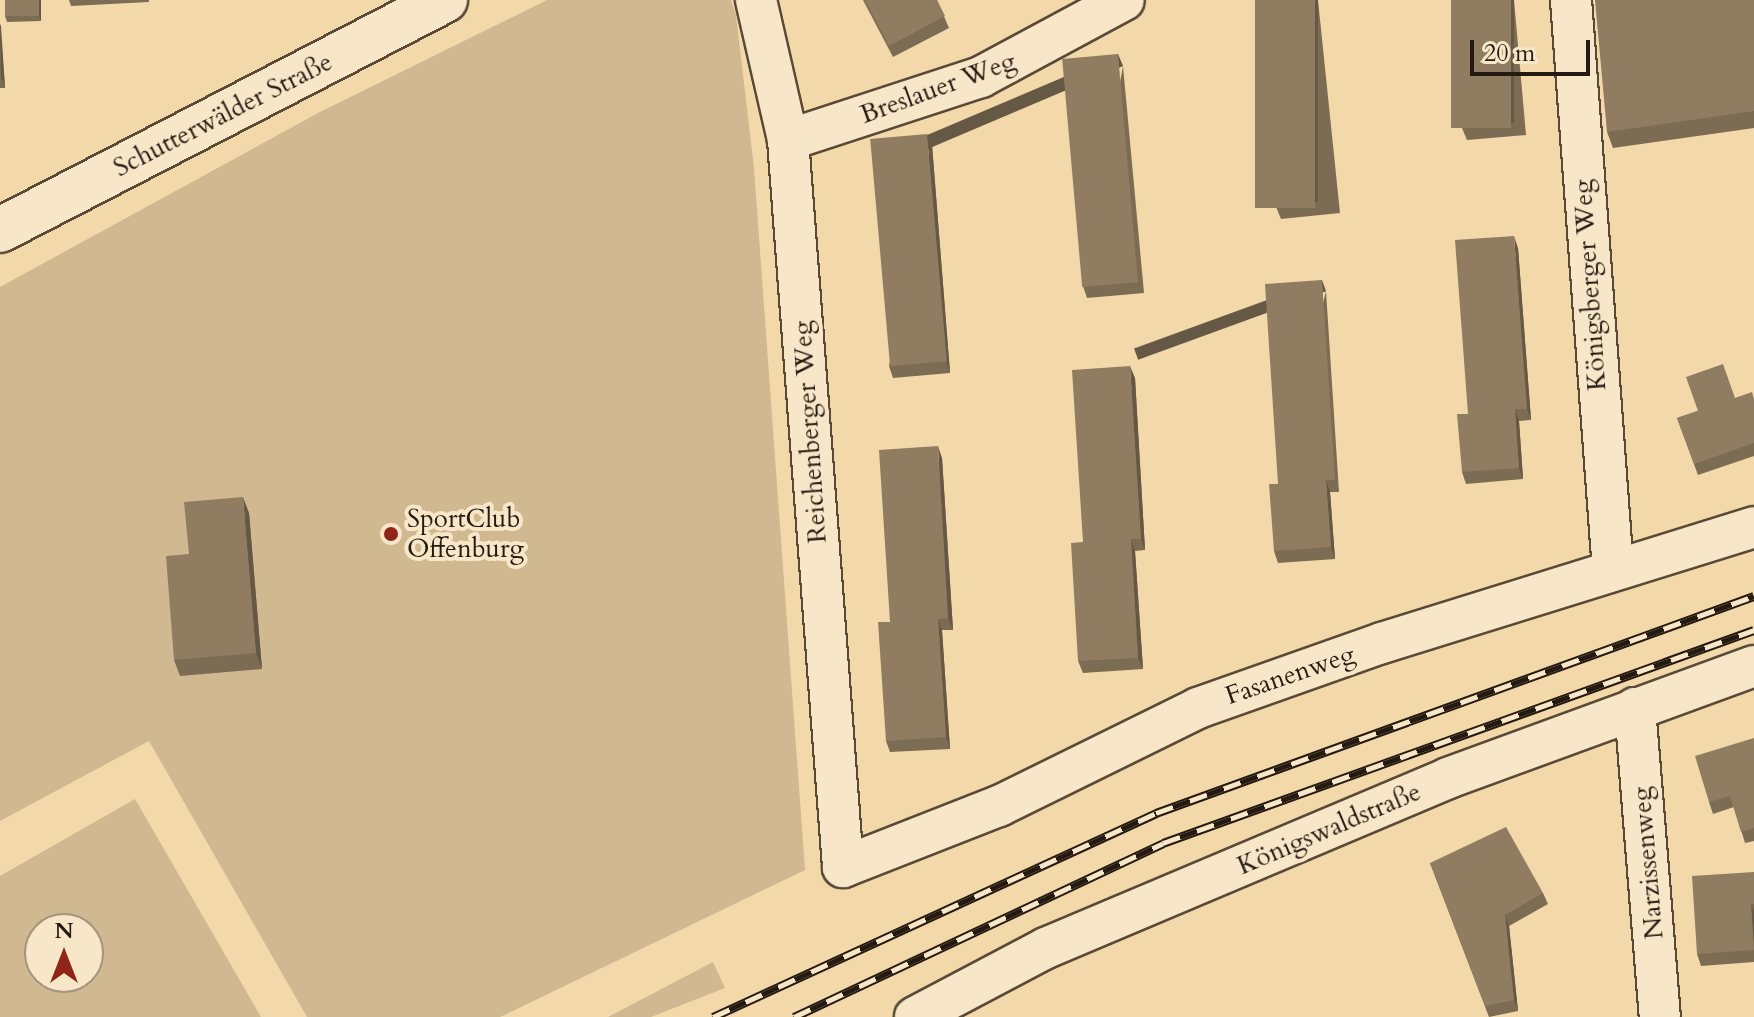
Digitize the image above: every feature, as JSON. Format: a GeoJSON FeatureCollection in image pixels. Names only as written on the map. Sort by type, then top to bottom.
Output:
{"type":"FeatureCollection","features":[{"type":"Feature","properties":{"kind":"main road","name":"Schutterwälder Straße"},"geometry":{"type":"LineString","coordinates":[[0,230],[445,0]]}},
{"type":"Feature","properties":{"kind":"street","name":"Reichenberger Weg"},"geometry":{"type":"LineString","coordinates":[[756,0],[788,140],[843,867]]}},
{"type":"Feature","properties":{"kind":"street","name":"Breslauer Weg"},"geometry":{"type":"LineString","coordinates":[[788,140],[981,77],[1124,0]]}},
{"type":"Feature","properties":{"kind":"street","name":"Königsberger Weg"},"geometry":{"type":"LineString","coordinates":[[1571,0],[1613,570]]}},
{"type":"Feature","properties":{"kind":"street","name":"Fasanenweg"},"geometry":{"type":"LineString","coordinates":[[843,867],[999,806],[1198,708],[1613,570],[1754,527]]}},
{"type":"Feature","properties":{"kind":"street","name":"Königswaldstraße"},"geometry":{"type":"LineString","coordinates":[[915,1017],[1046,948],[1448,778],[1754,666]]}},
{"type":"Feature","properties":{"kind":"street","name":"Narzissenweg"},"geometry":{"type":"LineString","coordinates":[[1635,708],[1660,1017]]}},
{"type":"Feature","properties":{"kind":"shaded area","name":"SportClub Offenburg"},"geometry":{"type":"Polygon","coordinates":[[[547,0],[731,0],[736,15],[754,168],[805,870],[500,1017],[307,1017],[149,741],[0,821],[0,287],[318,113],[547,0]]]}},
{"type":"Feature","properties":{"kind":"shaded area"},"geometry":{"type":"Polygon","coordinates":[[[135,799],[261,1017],[0,1017],[0,876],[135,799]]]}},
{"type":"Feature","properties":{"kind":"shaded area"},"geometry":{"type":"Polygon","coordinates":[[[713,962],[725,988],[651,1017],[608,1017],[713,962]]]}},
{"type":"Feature","properties":{"kind":"building"},"geometry":{"type":"Polygon","coordinates":[[[5,0],[39,0],[39,16],[5,16],[5,0]]]}},
{"type":"Feature","properties":{"kind":"building"},"geometry":{"type":"Polygon","coordinates":[[[865,0],[937,0],[945,16],[889,46],[865,0]]]}},
{"type":"Feature","properties":{"kind":"building"},"geometry":{"type":"Polygon","coordinates":[[[1255,0],[1315,0],[1315,208],[1255,208],[1255,0]]]}},
{"type":"Feature","properties":{"kind":"building"},"geometry":{"type":"Polygon","coordinates":[[[1451,0],[1511,0],[1511,128],[1451,128],[1451,0]]]}},
{"type":"Feature","properties":{"kind":"building"},"geometry":{"type":"Polygon","coordinates":[[[1595,0],[1754,0],[1754,111],[1607,132],[1595,0]]]}},
{"type":"Feature","properties":{"kind":"building"},"geometry":{"type":"Polygon","coordinates":[[[1118,54],[1138,282],[1082,287],[1062,59],[1118,54]]]}},
{"type":"Feature","properties":{"kind":"building"},"geometry":{"type":"Polygon","coordinates":[[[927,134],[947,361],[890,366],[870,139],[927,134]]]}},
{"type":"Feature","properties":{"kind":"building"},"geometry":{"type":"Polygon","coordinates":[[[1514,236],[1527,409],[1515,409],[1519,468],[1462,472],[1457,414],[1468,414],[1455,240],[1514,236]]]}},
{"type":"Feature","properties":{"kind":"building"},"geometry":{"type":"Polygon","coordinates":[[[1322,280],[1335,480],[1326,480],[1331,547],[1274,551],[1269,484],[1278,484],[1265,284],[1322,280]]]}},
{"type":"Feature","properties":{"kind":"building"},"geometry":{"type":"Polygon","coordinates":[[[1723,364],[1735,398],[1752,392],[1754,443],[1694,464],[1677,418],[1698,411],[1686,377],[1723,364]]]}},
{"type":"Feature","properties":{"kind":"building"},"geometry":{"type":"Polygon","coordinates":[[[1130,366],[1141,539],[1131,539],[1138,658],[1078,661],[1071,543],[1083,542],[1072,370],[1130,366]]]}},
{"type":"Feature","properties":{"kind":"building"},"geometry":{"type":"Polygon","coordinates":[[[938,446],[948,618],[938,619],[946,737],[886,741],[878,622],[890,622],[879,450],[938,446]]]}},
{"type":"Feature","properties":{"kind":"building"},"geometry":{"type":"Polygon","coordinates":[[[243,497],[256,653],[174,660],[166,556],[189,554],[184,502],[243,497]]]}},
{"type":"Feature","properties":{"kind":"building"},"geometry":{"type":"Polygon","coordinates":[[[1754,738],[1754,828],[1741,832],[1730,796],[1709,802],[1695,756],[1754,738]]]}},
{"type":"Feature","properties":{"kind":"building"},"geometry":{"type":"Polygon","coordinates":[[[1506,827],[1543,893],[1505,915],[1514,1000],[1485,1006],[1430,863],[1506,827]]]}},
{"type":"Feature","properties":{"kind":"building"},"geometry":{"type":"Polygon","coordinates":[[[1754,872],[1754,904],[1751,904],[1754,950],[1697,954],[1692,876],[1754,872]]]}},
{"type":"Feature","properties":{"kind":"railway"},"geometry":{"type":"LineString","coordinates":[[713,1017],[1156,813],[1754,596]]}},
{"type":"Feature","properties":{"kind":"railway"},"geometry":{"type":"LineString","coordinates":[[794,1017],[1163,843],[1754,630]]}},
{"type":"Feature","properties":{"kind":"place","name":"SportClub Offenburg"},"geometry":{"type":"Point","coordinates":[391,534]}}]}
